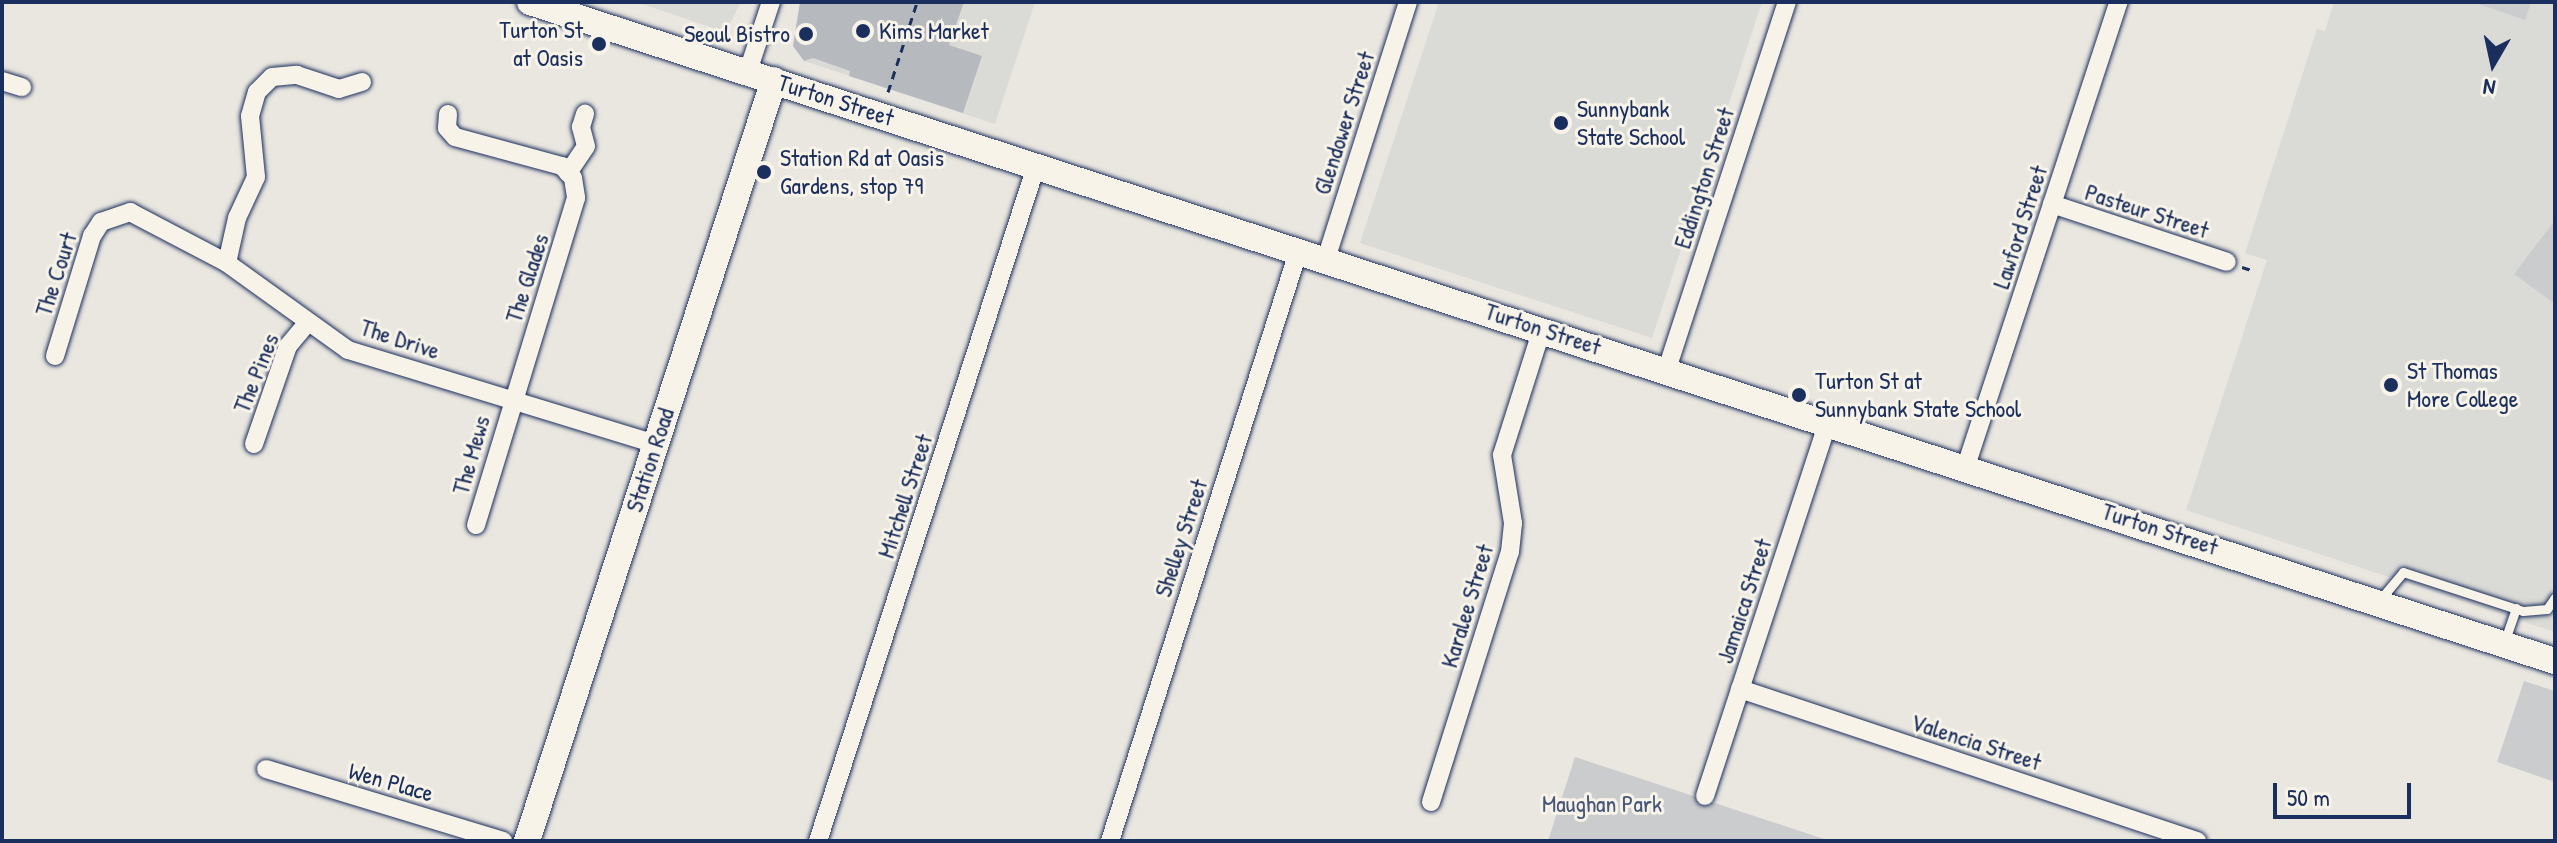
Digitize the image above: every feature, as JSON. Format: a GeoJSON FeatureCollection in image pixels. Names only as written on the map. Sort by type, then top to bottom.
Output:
{"type":"FeatureCollection","features":[{"type":"Feature","properties":{"kind":"street","name":"Turton Street"},"geometry":{"type":"LineString","coordinates":[[530,2],[1828,421],[2555,661]]}},
{"type":"Feature","properties":{"kind":"street"},"geometry":{"type":"LineString","coordinates":[[748,71],[771,2]]}},
{"type":"Feature","properties":{"kind":"street","name":"Glendower Street"},"geometry":{"type":"LineString","coordinates":[[1326,259],[1408,2]]}},
{"type":"Feature","properties":{"kind":"street","name":"Eddington Street"},"geometry":{"type":"LineString","coordinates":[[1667,369],[1787,2]]}},
{"type":"Feature","properties":{"kind":"street","name":"Lawford Street"},"geometry":{"type":"LineString","coordinates":[[1966,466],[2119,2]]}},
{"type":"Feature","properties":{"kind":"street"},"geometry":{"type":"LineString","coordinates":[[227,263],[237,218],[256,177],[250,116],[257,92],[272,77],[297,75],[339,89],[362,82]]}},
{"type":"Feature","properties":{"kind":"street","name":"Station Road"},"geometry":{"type":"LineString","coordinates":[[527,841],[774,80]]}},
{"type":"Feature","properties":{"kind":"street"},"geometry":{"type":"LineString","coordinates":[[2,81],[22,87]]}},
{"type":"Feature","properties":{"kind":"street"},"geometry":{"type":"LineString","coordinates":[[448,114],[447,128],[455,137],[542,158],[568,173],[586,146],[581,127],[585,114]]}},
{"type":"Feature","properties":{"kind":"street","name":"Mitchell Street"},"geometry":{"type":"LineString","coordinates":[[818,841],[1036,166]]}},
{"type":"Feature","properties":{"kind":"street","name":"The Glades"},"geometry":{"type":"LineString","coordinates":[[513,399],[576,198],[568,173]]}},
{"type":"Feature","properties":{"kind":"street","name":"Pasteur Street"},"geometry":{"type":"LineString","coordinates":[[2052,204],[2227,262]]}},
{"type":"Feature","properties":{"kind":"street","name":"The Drive"},"geometry":{"type":"LineString","coordinates":[[113,214],[130,212],[151,220],[227,263],[348,350],[655,444]]}},
{"type":"Feature","properties":{"kind":"street","name":"The Court"},"geometry":{"type":"LineString","coordinates":[[55,356],[92,236],[113,214]]}},
{"type":"Feature","properties":{"kind":"street","name":"Shelley Street"},"geometry":{"type":"LineString","coordinates":[[1110,841],[1299,249]]}},
{"type":"Feature","properties":{"kind":"street","name":"The Pines"},"geometry":{"type":"LineString","coordinates":[[254,444],[288,346],[307,323]]}},
{"type":"Feature","properties":{"kind":"street","name":"Karalee Street"},"geometry":{"type":"LineString","coordinates":[[1431,802],[1510,552],[1513,523],[1502,455],[1542,329]]}},
{"type":"Feature","properties":{"kind":"street","name":"The Mews"},"geometry":{"type":"LineString","coordinates":[[476,525],[513,399]]}},
{"type":"Feature","properties":{"kind":"street","name":"Jamaica Street"},"geometry":{"type":"LineString","coordinates":[[1705,796],[1828,421]]}},
{"type":"Feature","properties":{"kind":"street","name":"Valencia Street"},"geometry":{"type":"LineString","coordinates":[[1740,689],[2197,841]]}},
{"type":"Feature","properties":{"kind":"street","name":"Wen Place"},"geometry":{"type":"LineString","coordinates":[[266,769],[503,841]]}},
{"type":"Feature","properties":{"kind":"lane"},"geometry":{"type":"LineString","coordinates":[[2378,602],[2403,572],[2516,608],[2554,604]]}},
{"type":"Feature","properties":{"kind":"lane"},"geometry":{"type":"LineString","coordinates":[[2504,644],[2516,608]]}},
{"type":"Feature","properties":{"kind":"path"},"geometry":{"type":"LineString","coordinates":[[888,92],[917,2]]}},
{"type":"Feature","properties":{"kind":"shaded area"},"geometry":{"type":"Polygon","coordinates":[[[636,2],[741,2],[729,25],[719,30],[636,2]]]}},
{"type":"Feature","properties":{"kind":"shaded area"},"geometry":{"type":"Polygon","coordinates":[[[800,2],[1035,2],[995,124],[804,61],[793,46],[800,2]]]}},
{"type":"Feature","properties":{"kind":"shaded area","name":"Sunnybank State School"},"geometry":{"type":"Polygon","coordinates":[[[1439,2],[1762,2],[1652,338],[1360,243],[1439,2]]]}},
{"type":"Feature","properties":{"kind":"shaded area","name":"St Thomas More College"},"geometry":{"type":"Polygon","coordinates":[[[2334,2],[2555,2],[2555,632],[2186,510],[2267,260],[2245,253],[2317,29],[2325,31],[2334,2]]]}},
{"type":"Feature","properties":{"kind":"green space"},"geometry":{"type":"Polygon","coordinates":[[[2473,2],[2531,2],[2525,20],[2473,2]]]}},
{"type":"Feature","properties":{"kind":"green space"},"geometry":{"type":"Polygon","coordinates":[[[2555,220],[2555,304],[2514,274],[2555,220]]]}},
{"type":"Feature","properties":{"kind":"green space"},"geometry":{"type":"Polygon","coordinates":[[[2524,681],[2555,691],[2555,782],[2497,762],[2524,681]]]}},
{"type":"Feature","properties":{"kind":"green space","name":"Maughan Park"},"geometry":{"type":"Polygon","coordinates":[[[1575,757],[1830,841],[1548,841],[1575,757]]]}},
{"type":"Feature","properties":{"kind":"building"},"geometry":{"type":"Polygon","coordinates":[[[800,2],[964,2],[949,45],[982,56],[963,113],[849,76],[850,71],[813,58],[804,61],[793,46],[800,2]]]}},
{"type":"Feature","properties":{"kind":"place","name":"Kims Market"},"geometry":{"type":"Point","coordinates":[863,31]}},
{"type":"Feature","properties":{"kind":"place","name":"Seoul Bistro"},"geometry":{"type":"Point","coordinates":[806,34]}},
{"type":"Feature","properties":{"kind":"place","name":"Turton St at Oasis"},"geometry":{"type":"Point","coordinates":[599,44]}},
{"type":"Feature","properties":{"kind":"place","name":"Sunnybank State School"},"geometry":{"type":"Point","coordinates":[1561,123]}},
{"type":"Feature","properties":{"kind":"place","name":"Station Rd at Oasis Gardens, stop 79"},"geometry":{"type":"Point","coordinates":[764,172]}},
{"type":"Feature","properties":{"kind":"place","name":"St Thomas More College"},"geometry":{"type":"Point","coordinates":[2391,385]}},
{"type":"Feature","properties":{"kind":"place","name":"Turton St at Sunnybank State School"},"geometry":{"type":"Point","coordinates":[1799,395]}}]}
